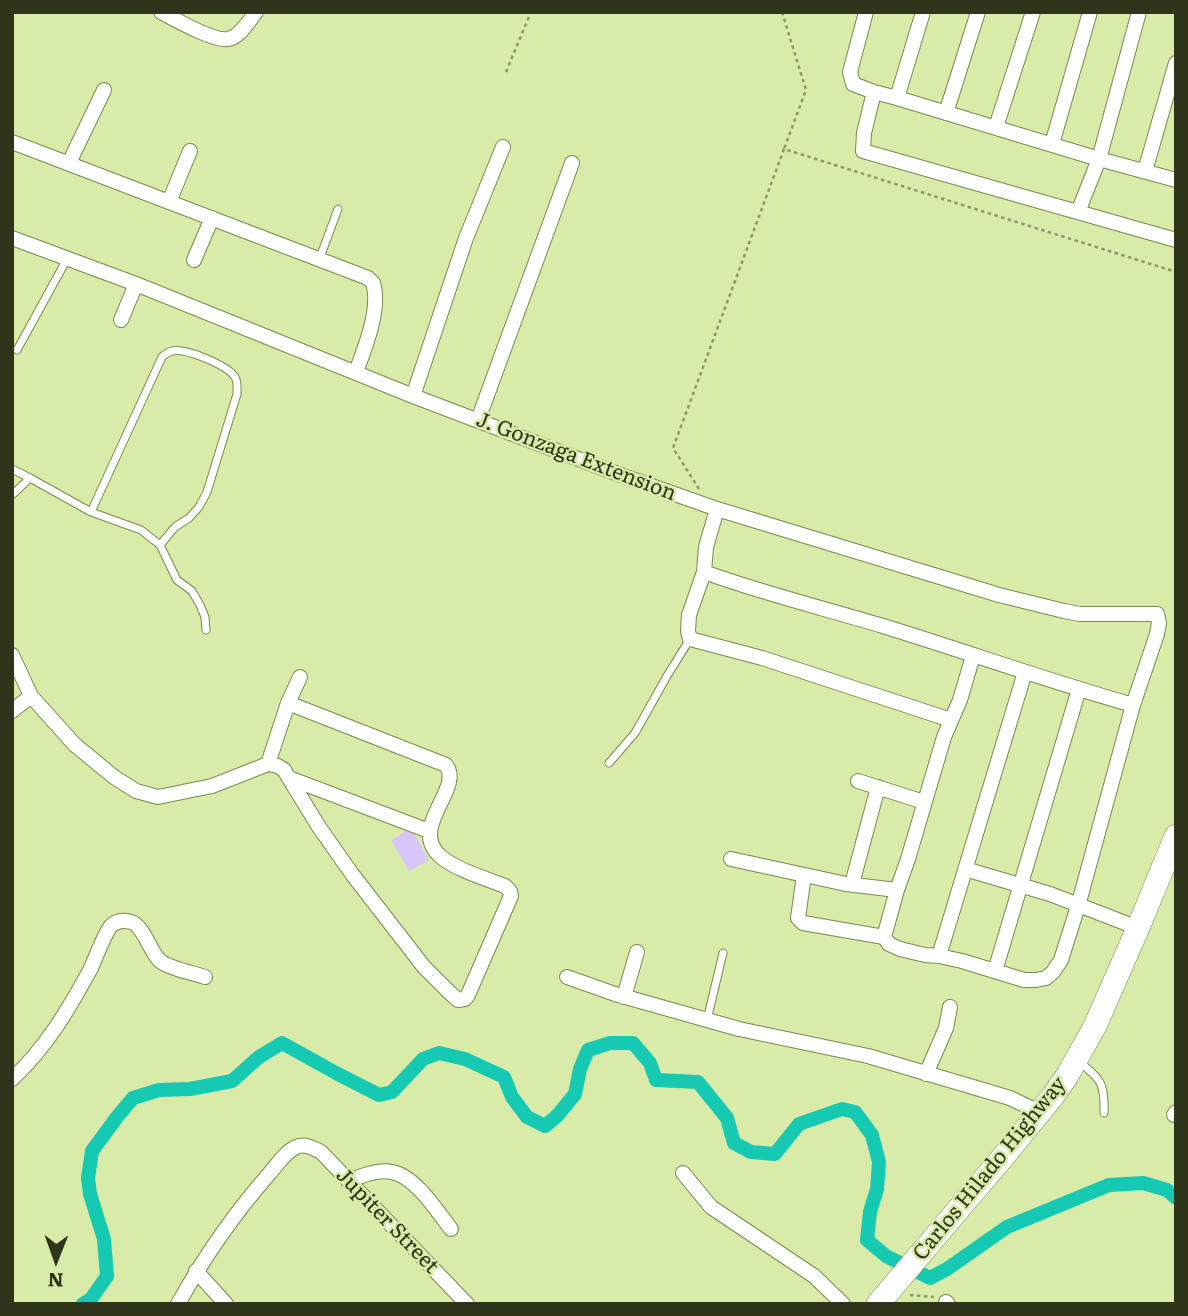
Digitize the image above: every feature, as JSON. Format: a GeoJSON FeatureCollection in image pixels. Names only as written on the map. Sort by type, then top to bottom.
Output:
{"type":"FeatureCollection","features":[{"type":"Feature","properties":{"kind":"main road","name":"Carlos Hilado Highway"},"geometry":{"type":"LineString","coordinates":[[888,1292],[1039,1112],[1077,1060],[1095,1026],[1176,836]]}},
{"type":"Feature","properties":{"kind":"street"},"geometry":{"type":"LineString","coordinates":[[161,12],[209,35],[229,39],[239,33],[256,12]]}},
{"type":"Feature","properties":{"kind":"street"},"geometry":{"type":"LineString","coordinates":[[866,12],[850,75],[853,84],[1176,180]]}},
{"type":"Feature","properties":{"kind":"street"},"geometry":{"type":"LineString","coordinates":[[897,98],[923,12]]}},
{"type":"Feature","properties":{"kind":"street"},"geometry":{"type":"LineString","coordinates":[[946,113],[978,12]]}},
{"type":"Feature","properties":{"kind":"street"},"geometry":{"type":"LineString","coordinates":[[996,127],[1033,12]]}},
{"type":"Feature","properties":{"kind":"street"},"geometry":{"type":"LineString","coordinates":[[1052,144],[1090,12]]}},
{"type":"Feature","properties":{"kind":"street"},"geometry":{"type":"LineString","coordinates":[[1078,212],[1098,159],[1139,12]]}},
{"type":"Feature","properties":{"kind":"street"},"geometry":{"type":"LineString","coordinates":[[1145,171],[1176,63]]}},
{"type":"Feature","properties":{"kind":"street"},"geometry":{"type":"LineString","coordinates":[[69,163],[104,90]]}},
{"type":"Feature","properties":{"kind":"street"},"geometry":{"type":"LineString","coordinates":[[874,92],[864,133],[863,151],[1176,240]]}},
{"type":"Feature","properties":{"kind":"street"},"geometry":{"type":"LineString","coordinates":[[12,142],[368,278],[373,283],[375,298],[366,347],[356,372]]}},
{"type":"Feature","properties":{"kind":"street"},"geometry":{"type":"LineString","coordinates":[[413,396],[466,238],[503,147]]}},
{"type":"Feature","properties":{"kind":"street"},"geometry":{"type":"LineString","coordinates":[[169,202],[190,151]]}},
{"type":"Feature","properties":{"kind":"street"},"geometry":{"type":"LineString","coordinates":[[478,420],[572,163]]}},
{"type":"Feature","properties":{"kind":"street"},"geometry":{"type":"LineString","coordinates":[[194,260],[212,218]]}},
{"type":"Feature","properties":{"kind":"street","name":"J. Gonzaga Extension"},"geometry":{"type":"LineString","coordinates":[[12,238],[136,284],[413,396],[714,508],[999,595],[1064,611],[1080,614],[1157,614],[1157,635],[1133,705]]}},
{"type":"Feature","properties":{"kind":"street"},"geometry":{"type":"LineString","coordinates":[[121,320],[136,284]]}},
{"type":"Feature","properties":{"kind":"street"},"geometry":{"type":"LineString","coordinates":[[714,508],[704,572],[689,615],[690,639],[762,658],[951,720]]}},
{"type":"Feature","properties":{"kind":"street"},"geometry":{"type":"LineString","coordinates":[[704,572],[1133,705],[1078,906],[1058,965],[1046,978],[1024,980],[939,956],[900,949],[884,937],[803,923],[799,921],[804,875]]}},
{"type":"Feature","properties":{"kind":"street"},"geometry":{"type":"LineString","coordinates":[[12,654],[31,696],[74,744],[114,777],[136,791],[158,797],[222,782],[268,764],[284,770],[318,827],[424,967],[458,1000],[464,999],[512,897],[505,886],[448,862],[434,849],[429,831],[450,779],[450,770],[446,765],[288,704]]}},
{"type":"Feature","properties":{"kind":"street"},"geometry":{"type":"LineString","coordinates":[[884,937],[944,737],[960,700],[973,656]]}},
{"type":"Feature","properties":{"kind":"street"},"geometry":{"type":"LineString","coordinates":[[939,956],[1025,672]]}},
{"type":"Feature","properties":{"kind":"street"},"geometry":{"type":"LineString","coordinates":[[268,764],[300,677]]}},
{"type":"Feature","properties":{"kind":"street"},"geometry":{"type":"LineString","coordinates":[[995,971],[1079,690]]}},
{"type":"Feature","properties":{"kind":"street"},"geometry":{"type":"LineString","coordinates":[[12,711],[31,696]]}},
{"type":"Feature","properties":{"kind":"street"},"geometry":{"type":"LineString","coordinates":[[289,778],[429,831]]}},
{"type":"Feature","properties":{"kind":"street"},"geometry":{"type":"LineString","coordinates":[[858,781],[925,802]]}},
{"type":"Feature","properties":{"kind":"street"},"geometry":{"type":"LineString","coordinates":[[852,884],[878,787]]}},
{"type":"Feature","properties":{"kind":"street"},"geometry":{"type":"LineString","coordinates":[[731,859],[897,891]]}},
{"type":"Feature","properties":{"kind":"street"},"geometry":{"type":"LineString","coordinates":[[965,869],[1050,894],[1138,928]]}},
{"type":"Feature","properties":{"kind":"street"},"geometry":{"type":"LineString","coordinates":[[12,1079],[39,1052],[71,1005],[110,928],[117,922],[123,921],[138,926],[163,964],[205,977]]}},
{"type":"Feature","properties":{"kind":"street"},"geometry":{"type":"LineString","coordinates":[[624,997],[637,952]]}},
{"type":"Feature","properties":{"kind":"street"},"geometry":{"type":"LineString","coordinates":[[567,977],[624,997],[739,1029],[868,1056],[1010,1098],[1039,1112]]}},
{"type":"Feature","properties":{"kind":"street"},"geometry":{"type":"LineString","coordinates":[[926,1074],[946,1028],[950,1007]]}},
{"type":"Feature","properties":{"kind":"street","name":"Jupiter Street"},"geometry":{"type":"LineString","coordinates":[[196,1271],[286,1154],[303,1145],[321,1152],[467,1304]]}},
{"type":"Feature","properties":{"kind":"street"},"geometry":{"type":"LineString","coordinates":[[348,1181],[375,1172],[392,1172],[408,1178],[451,1229]]}},
{"type":"Feature","properties":{"kind":"street"},"geometry":{"type":"LineString","coordinates":[[683,1173],[711,1207],[814,1276],[843,1304]]}},
{"type":"Feature","properties":{"kind":"street"},"geometry":{"type":"LineString","coordinates":[[178,1304],[196,1271],[226,1304]]}},
{"type":"Feature","properties":{"kind":"lane"},"geometry":{"type":"LineString","coordinates":[[319,260],[338,209]]}},
{"type":"Feature","properties":{"kind":"lane"},"geometry":{"type":"LineString","coordinates":[[18,350],[67,259]]}},
{"type":"Feature","properties":{"kind":"lane"},"geometry":{"type":"LineString","coordinates":[[91,512],[162,357],[170,351],[190,352],[222,367],[237,381],[237,394],[207,492],[199,507],[175,527],[160,545]]}},
{"type":"Feature","properties":{"kind":"lane"},"geometry":{"type":"LineString","coordinates":[[12,469],[91,512],[141,530],[160,545],[177,580],[192,591],[200,605],[206,630]]}},
{"type":"Feature","properties":{"kind":"lane"},"geometry":{"type":"LineString","coordinates":[[12,495],[30,478]]}},
{"type":"Feature","properties":{"kind":"lane"},"geometry":{"type":"LineString","coordinates":[[609,763],[635,733],[690,639]]}},
{"type":"Feature","properties":{"kind":"lane"},"geometry":{"type":"LineString","coordinates":[[707,1020],[723,953]]}},
{"type":"Feature","properties":{"kind":"lane"},"geometry":{"type":"LineString","coordinates":[[1077,1060],[1100,1082],[1105,1094],[1104,1113]]}},
{"type":"Feature","properties":{"kind":"path"},"geometry":{"type":"LineString","coordinates":[[506,72],[531,12]]}},
{"type":"Feature","properties":{"kind":"path"},"geometry":{"type":"LineString","coordinates":[[714,508],[673,448],[806,90],[782,12]]}},
{"type":"Feature","properties":{"kind":"path"},"geometry":{"type":"LineString","coordinates":[[784,149],[1176,272]]}},
{"type":"Feature","properties":{"kind":"path"},"geometry":{"type":"LineString","coordinates":[[888,1292],[940,1298],[947,1303]]}},
{"type":"Feature","properties":{"kind":"shaded area"},"geometry":{"type":"Polygon","coordinates":[[[411,828],[429,860],[409,871],[391,840],[411,828]]]}},
{"type":"Feature","properties":{"kind":"waterway"},"geometry":{"type":"LineString","coordinates":[[83,1304],[91,1299],[107,1276],[104,1239],[90,1194],[88,1178],[92,1151],[117,1117],[133,1098],[159,1090],[190,1089],[232,1081],[259,1057],[282,1043],[379,1095],[392,1092],[423,1059],[439,1053],[465,1059],[504,1077],[512,1097],[527,1117],[545,1126],[575,1094],[580,1069],[588,1050],[610,1043],[633,1043],[650,1063],[656,1080],[698,1082],[727,1118],[734,1143],[751,1152],[775,1154],[799,1124],[842,1109],[855,1112],[872,1135],[879,1162],[877,1189],[870,1212],[867,1240],[886,1256],[930,1278],[1007,1227],[1109,1185],[1143,1183],[1167,1190],[1176,1198]]}}]}
